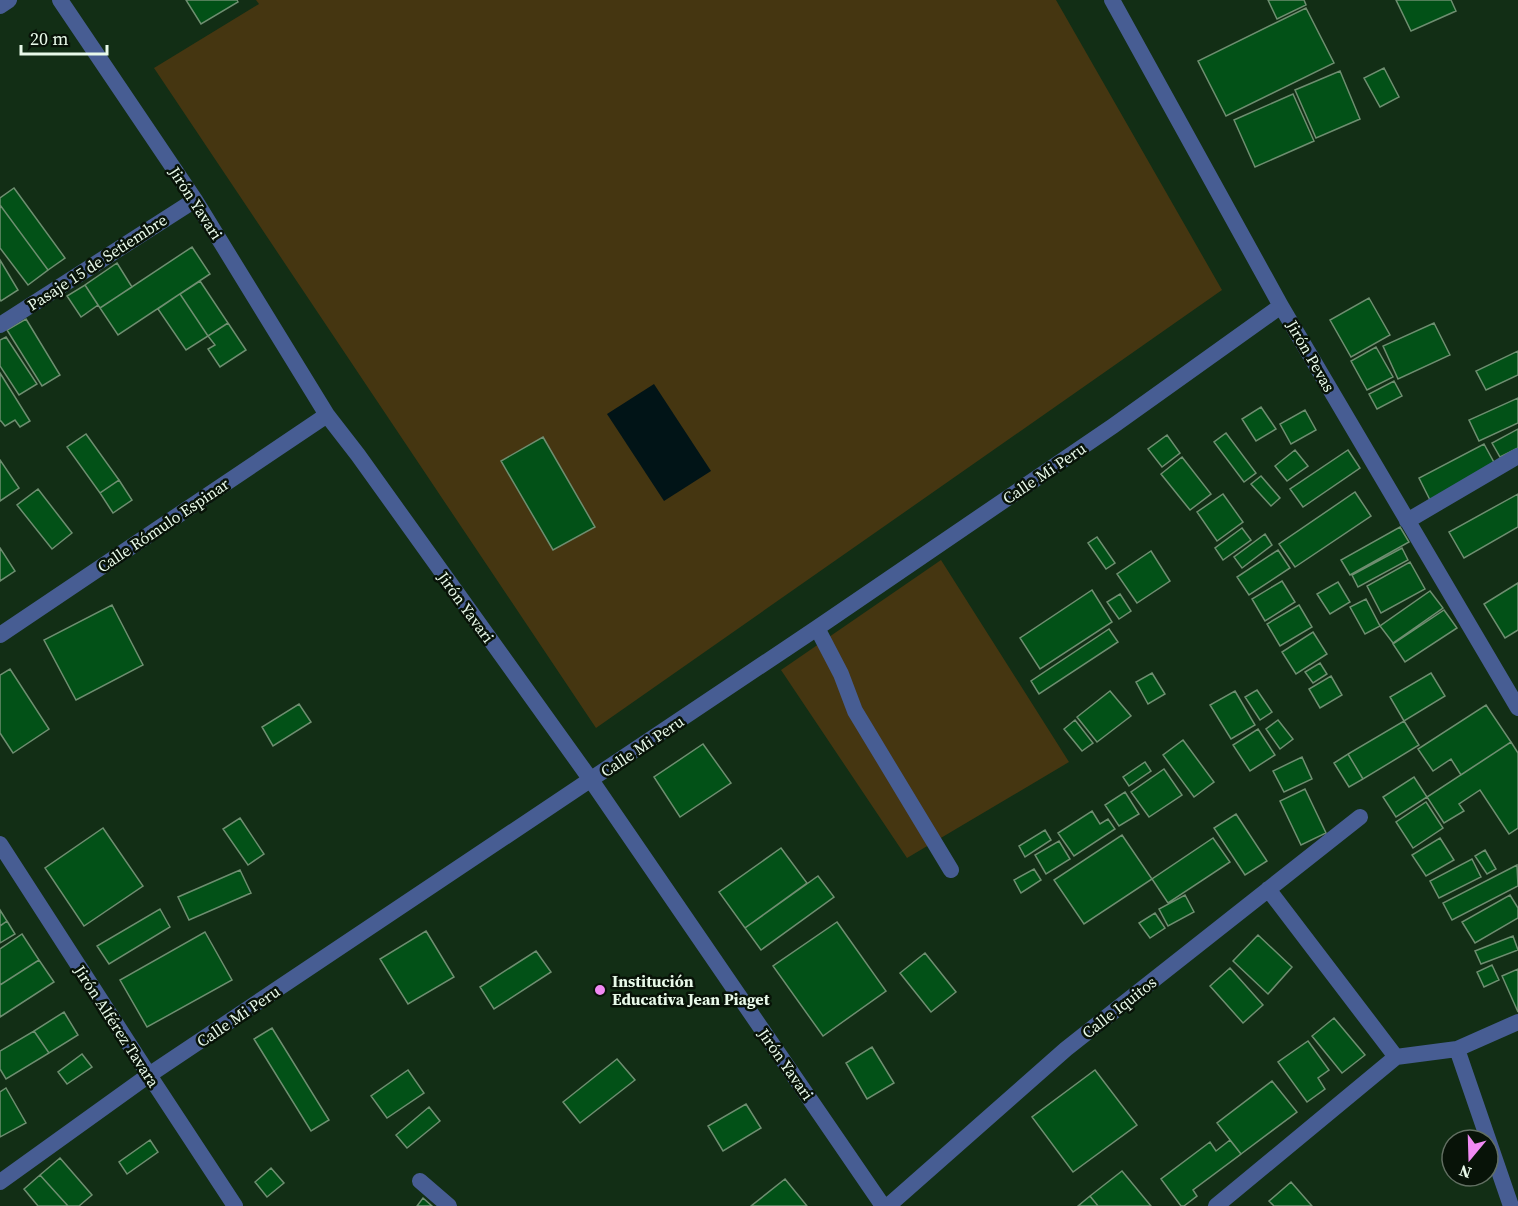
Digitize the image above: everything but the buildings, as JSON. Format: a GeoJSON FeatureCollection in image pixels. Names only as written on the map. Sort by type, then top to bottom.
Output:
{"type":"FeatureCollection","features":[{"type":"Feature","properties":{"kind":"street"},"geometry":{"type":"LineString","coordinates":[[0,6],[9,0]]}},
{"type":"Feature","properties":{"kind":"street","name":"Jirón Yavari"},"geometry":{"type":"LineString","coordinates":[[60,0],[195,200],[327,415],[591,780],[885,1206]]}},
{"type":"Feature","properties":{"kind":"street","name":"Jirón Pevas"},"geometry":{"type":"LineString","coordinates":[[1117,2],[1281,306],[1518,708]]}},
{"type":"Feature","properties":{"kind":"street","name":"Pasaje 15 de Setiembre"},"geometry":{"type":"LineString","coordinates":[[0,325],[195,200]]}},
{"type":"Feature","properties":{"kind":"street","name":"Calle Mi Peru"},"geometry":{"type":"LineString","coordinates":[[0,1182],[149,1075],[817,628],[1113,426],[1281,306]]}},
{"type":"Feature","properties":{"kind":"street","name":"Calle Rómulo Espinar"},"geometry":{"type":"LineString","coordinates":[[0,634],[327,415]]}},
{"type":"Feature","properties":{"kind":"street"},"geometry":{"type":"LineString","coordinates":[[1407,521],[1518,456]]}},
{"type":"Feature","properties":{"kind":"street"},"geometry":{"type":"LineString","coordinates":[[817,628],[841,674],[855,711],[951,870]]}},
{"type":"Feature","properties":{"kind":"street","name":"Calle Iquitos"},"geometry":{"type":"LineString","coordinates":[[885,1206],[1066,1049],[1359,817]]}},
{"type":"Feature","properties":{"kind":"street","name":"Jirón Alférez Tavara"},"geometry":{"type":"LineString","coordinates":[[0,844],[235,1206]]}},
{"type":"Feature","properties":{"kind":"street"},"geometry":{"type":"LineString","coordinates":[[1268,889],[1396,1057]]}},
{"type":"Feature","properties":{"kind":"street"},"geometry":{"type":"LineString","coordinates":[[1216,1206],[1396,1057],[1457,1049],[1518,1022]]}},
{"type":"Feature","properties":{"kind":"street"},"geometry":{"type":"LineString","coordinates":[[1457,1049],[1511,1206]]}},
{"type":"Feature","properties":{"kind":"street"},"geometry":{"type":"LineString","coordinates":[[420,1181],[448,1206]]}},
{"type":"Feature","properties":{"kind":"shaded area"},"geometry":{"type":"Polygon","coordinates":[[[256,0],[1056,0],[1222,290],[596,728],[154,68],[259,4],[256,0]]]}},
{"type":"Feature","properties":{"kind":"shaded area"},"geometry":{"type":"Polygon","coordinates":[[[654,384],[711,471],[664,501],[607,414],[654,384]]]}},
{"type":"Feature","properties":{"kind":"shaded area"},"geometry":{"type":"Polygon","coordinates":[[[941,560],[1069,762],[907,858],[781,670],[941,560]]]}},
{"type":"Feature","properties":{"kind":"place","name":"Institución Educativa Jean Piaget"},"geometry":{"type":"Point","coordinates":[600,990]}}]}
